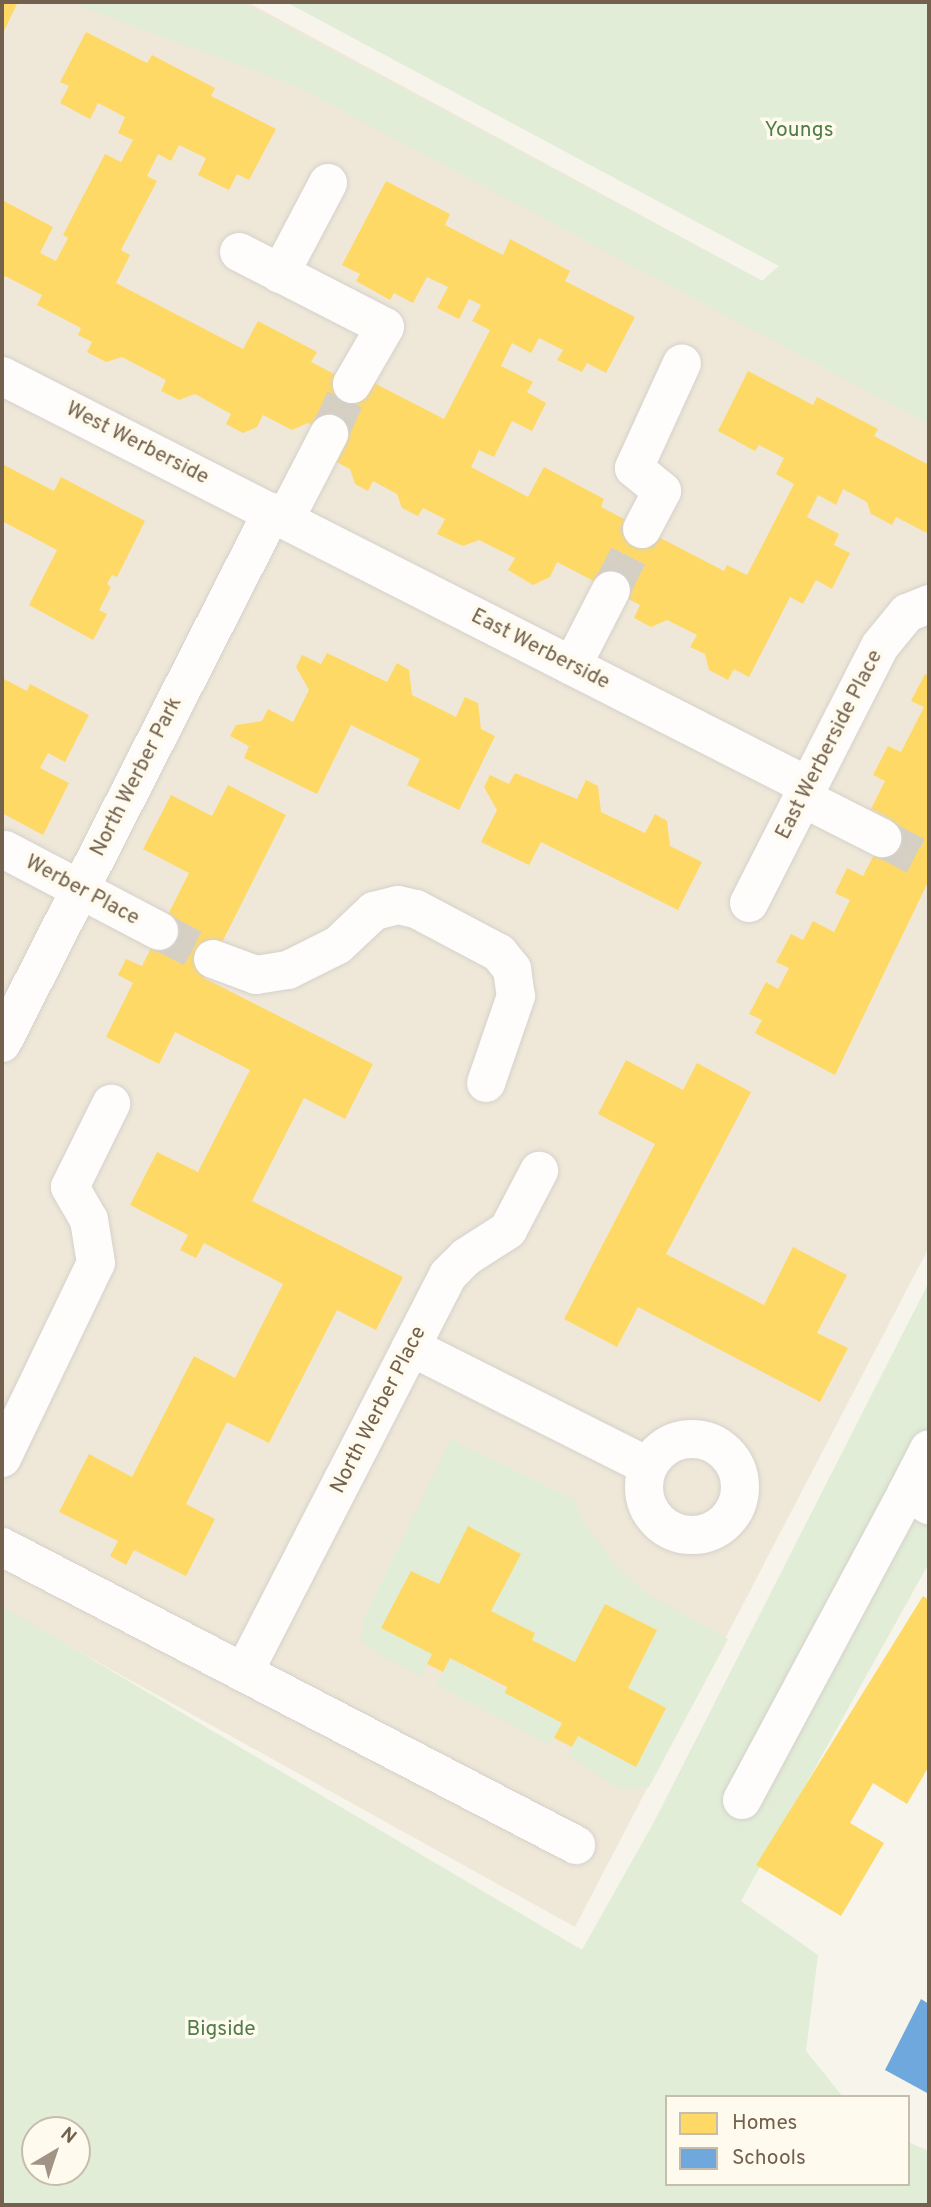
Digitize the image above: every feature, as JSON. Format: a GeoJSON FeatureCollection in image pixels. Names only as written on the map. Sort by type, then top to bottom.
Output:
{"type":"FeatureCollection","features":[{"type":"Feature","properties":{"kind":"street"},"geometry":{"type":"LineString","coordinates":[[280,274],[328,183]]}},
{"type":"Feature","properties":{"kind":"street"},"geometry":{"type":"LineString","coordinates":[[239,251],[385,327],[352,384]]}},
{"type":"Feature","properties":{"kind":"street"},"geometry":{"type":"LineString","coordinates":[[642,529],[662,491],[634,468],[682,363]]}},
{"type":"Feature","properties":{"kind":"street","name":"West Werberside"},"geometry":{"type":"LineString","coordinates":[[2,376],[279,516]]}},
{"type":"Feature","properties":{"kind":"street","name":"North Werber Park"},"geometry":{"type":"LineString","coordinates":[[2,1043],[80,890],[279,516],[329,433]]}},
{"type":"Feature","properties":{"kind":"street","name":"East Werberside"},"geometry":{"type":"LineString","coordinates":[[279,516],[572,666],[806,792],[882,838]]}},
{"type":"Feature","properties":{"kind":"street"},"geometry":{"type":"LineString","coordinates":[[572,666],[611,590]]}},
{"type":"Feature","properties":{"kind":"street","name":"East Werberside Place"},"geometry":{"type":"LineString","coordinates":[[749,903],[886,636],[907,613],[929,604]]}},
{"type":"Feature","properties":{"kind":"street","name":"Werber Place"},"geometry":{"type":"LineString","coordinates":[[5,850],[159,931]]}},
{"type":"Feature","properties":{"kind":"street"},"geometry":{"type":"LineString","coordinates":[[213,959],[257,975],[288,970],[338,945],[374,911],[398,905],[416,909],[499,953],[512,969],[516,996],[486,1083]]}},
{"type":"Feature","properties":{"kind":"street"},"geometry":{"type":"LineString","coordinates":[[2,1458],[96,1263],[89,1220],[70,1187],[111,1104]]}},
{"type":"Feature","properties":{"kind":"street","name":"North Werber Place"},"geometry":{"type":"LineString","coordinates":[[244,1672],[453,1268],[508,1230],[539,1171]]}},
{"type":"Feature","properties":{"kind":"street"},"geometry":{"type":"LineString","coordinates":[[411,1347],[648,1466]]}},
{"type":"Feature","properties":{"kind":"street"},"geometry":{"type":"LineString","coordinates":[[743,1800],[918,1498],[929,1449]]}},
{"type":"Feature","properties":{"kind":"street"},"geometry":{"type":"LineString","coordinates":[[2,1546],[576,1845]]}},
{"type":"Feature","properties":{"kind":"shaded area"},"geometry":{"type":"Polygon","coordinates":[[[2,2],[247,2],[929,371],[929,1247],[575,1927],[2,1609],[2,2]]]}},
{"type":"Feature","properties":{"kind":"green space","name":"Youngs"},"geometry":{"type":"Polygon","coordinates":[[[68,2],[241,2],[762,281],[779,266],[286,2],[929,2],[929,424],[294,85],[68,2]]]}},
{"type":"Feature","properties":{"kind":"green space","name":"Bigside"},"geometry":{"type":"Polygon","coordinates":[[[929,1282],[929,1563],[741,1901],[818,1955],[806,2051],[841,2095],[665,2095],[665,2186],[910,2186],[910,2143],[929,2151],[929,2205],[2,2205],[2,1606],[582,1950],[654,1822],[929,1282]]]}},
{"type":"Feature","properties":{"kind":"green space"},"geometry":{"type":"Polygon","coordinates":[[[451,1439],[573,1499],[586,1525],[618,1568],[648,1594],[728,1639],[649,1787],[620,1790],[568,1755],[578,1736],[636,1766],[666,1709],[628,1688],[657,1630],[605,1604],[575,1662],[532,1640],[535,1633],[491,1611],[520,1554],[468,1527],[439,1584],[411,1571],[382,1628],[432,1654],[420,1677],[361,1643],[364,1618],[451,1439]]]}},
{"type":"Feature","properties":{"kind":"green space"},"geometry":{"type":"Polygon","coordinates":[[[450,1658],[562,1723],[550,1745],[436,1685],[450,1658]]]}},
{"type":"Feature","properties":{"kind":"building: Homes"},"geometry":{"type":"Polygon","coordinates":[[[2,2],[17,4],[2,35],[2,2]]]}},
{"type":"Feature","properties":{"kind":"building: Homes"},"geometry":{"type":"Polygon","coordinates":[[[86,32],[147,63],[152,55],[215,88],[211,96],[276,129],[249,180],[237,174],[229,190],[198,175],[206,158],[179,145],[171,161],[158,154],[147,176],[157,181],[121,250],[130,255],[116,283],[243,349],[258,321],[317,352],[311,362],[369,392],[374,383],[444,419],[490,330],[472,321],[481,305],[469,299],[459,319],[437,308],[448,287],[427,277],[413,303],[394,293],[390,300],[356,281],[360,274],[342,265],[386,181],[450,214],[445,225],[503,255],[510,239],[570,271],[565,281],[635,317],[606,373],[587,363],[582,372],[557,360],[563,350],[539,338],[531,353],[512,343],[501,366],[533,382],[527,392],[546,403],[532,431],[512,421],[494,457],[479,450],[471,467],[528,497],[544,467],[604,499],[601,507],[724,571],[727,565],[747,575],[794,484],[776,474],[784,458],[759,445],[755,451],[718,431],[748,371],[813,405],[817,397],[878,429],[874,436],[929,465],[929,534],[896,517],[892,525],[871,514],[867,502],[843,489],[836,505],[818,495],[807,517],[839,534],[834,545],[850,553],[832,589],[816,580],[803,604],[790,597],[749,677],[734,669],[728,680],[709,670],[705,654],[690,647],[697,635],[667,620],[651,627],[634,618],[640,605],[557,562],[550,577],[533,585],[508,570],[515,558],[479,540],[463,546],[437,534],[445,519],[423,508],[418,516],[402,508],[397,494],[373,481],[368,491],[355,484],[350,469],[335,461],[346,442],[308,423],[292,430],[263,415],[257,427],[243,433],[226,424],[231,414],[195,394],[179,400],[161,391],[166,380],[122,357],[106,362],[87,352],[92,342],[78,335],[81,328],[37,305],[42,295],[5,276],[2,282],[2,200],[53,227],[40,253],[56,261],[68,238],[63,235],[105,154],[121,162],[133,140],[118,133],[125,117],[98,103],[90,119],[60,103],[69,86],[60,82],[86,32]]]}},
{"type":"Feature","properties":{"kind":"building: Homes"},"geometry":{"type":"Polygon","coordinates":[[[2,464],[54,491],[61,477],[145,521],[117,577],[112,575],[107,584],[111,587],[99,610],[107,614],[93,640],[29,605],[57,550],[2,521],[2,464]]]}},
{"type":"Feature","properties":{"kind":"building: Homes"},"geometry":{"type":"Polygon","coordinates":[[[327,653],[387,682],[397,663],[409,670],[412,695],[456,717],[465,697],[478,703],[481,729],[495,736],[459,810],[407,785],[420,759],[351,725],[317,794],[244,758],[249,746],[230,736],[236,725],[262,721],[268,709],[293,722],[309,690],[296,667],[302,655],[321,664],[327,653]]]}},
{"type":"Feature","properties":{"kind":"building: Homes"},"geometry":{"type":"Polygon","coordinates":[[[925,674],[929,676],[929,880],[835,1075],[755,1033],[762,1020],[749,1014],[766,982],[778,989],[789,968],[776,962],[791,934],[803,940],[813,921],[834,932],[850,900],[835,893],[847,868],[863,876],[892,820],[871,809],[885,781],[873,775],[888,746],[901,752],[924,707],[911,701],[925,674]]]}},
{"type":"Feature","properties":{"kind":"building: Homes"},"geometry":{"type":"Polygon","coordinates":[[[2,678],[27,691],[30,684],[89,715],[65,762],[48,753],[40,768],[69,783],[43,835],[2,813],[2,678]]]}},
{"type":"Feature","properties":{"kind":"building: Homes"},"geometry":{"type":"Polygon","coordinates":[[[515,773],[577,799],[586,780],[598,786],[601,812],[645,833],[655,814],[667,821],[670,846],[702,862],[678,910],[541,842],[529,865],[481,842],[497,810],[484,787],[490,775],[509,784],[515,773]]]}},
{"type":"Feature","properties":{"kind":"building: Homes"},"geometry":{"type":"Polygon","coordinates":[[[228,785],[286,815],[204,978],[373,1064],[345,1119],[304,1098],[252,1201],[403,1277],[376,1330],[337,1310],[269,1443],[227,1422],[186,1504],[215,1519],[186,1576],[134,1550],[126,1565],[110,1556],[118,1541],[59,1512],[89,1454],[132,1477],[194,1356],[235,1378],[283,1284],[204,1243],[196,1258],[180,1250],[188,1235],[130,1205],[157,1152],[198,1172],[250,1070],[175,1032],[159,1064],[106,1037],[133,983],[118,975],[126,959],[142,966],[189,873],[143,849],[171,795],[212,816],[228,785]]]}},
{"type":"Feature","properties":{"kind":"building: Homes"},"geometry":{"type":"Polygon","coordinates":[[[626,1060],[683,1090],[697,1063],[751,1092],[666,1254],[764,1305],[793,1247],[847,1275],[817,1333],[848,1348],[820,1402],[638,1307],[617,1347],[564,1319],[655,1144],[598,1114],[626,1060]]]}},
{"type":"Feature","properties":{"kind":"building: Homes"},"geometry":{"type":"Polygon","coordinates":[[[468,1526],[521,1554],[491,1611],[535,1633],[532,1640],[575,1662],[605,1604],[657,1630],[628,1688],[666,1708],[636,1767],[578,1736],[572,1747],[554,1738],[562,1723],[505,1693],[507,1687],[450,1658],[443,1672],[427,1664],[432,1654],[381,1628],[411,1571],[439,1584],[468,1526]]]}},
{"type":"Feature","properties":{"kind":"building: Homes"},"geometry":{"type":"Polygon","coordinates":[[[923,1596],[929,1600],[929,1766],[907,1804],[873,1783],[850,1823],[884,1843],[841,1916],[756,1865],[923,1596]]]}},
{"type":"Feature","properties":{"kind":"building: Schools"},"geometry":{"type":"Polygon","coordinates":[[[921,1999],[929,2004],[929,2094],[885,2070],[921,1999]]]}},
{"type":"Feature","properties":{"kind":"tunnel"},"geometry":{"type":"LineString","coordinates":[[329,434],[352,384]]}},
{"type":"Feature","properties":{"kind":"tunnel"},"geometry":{"type":"LineString","coordinates":[[611,590],[642,529]]}},
{"type":"Feature","properties":{"kind":"tunnel"},"geometry":{"type":"LineString","coordinates":[[882,838],[929,863]]}},
{"type":"Feature","properties":{"kind":"tunnel"},"geometry":{"type":"LineString","coordinates":[[159,931],[213,959]]}}]}
